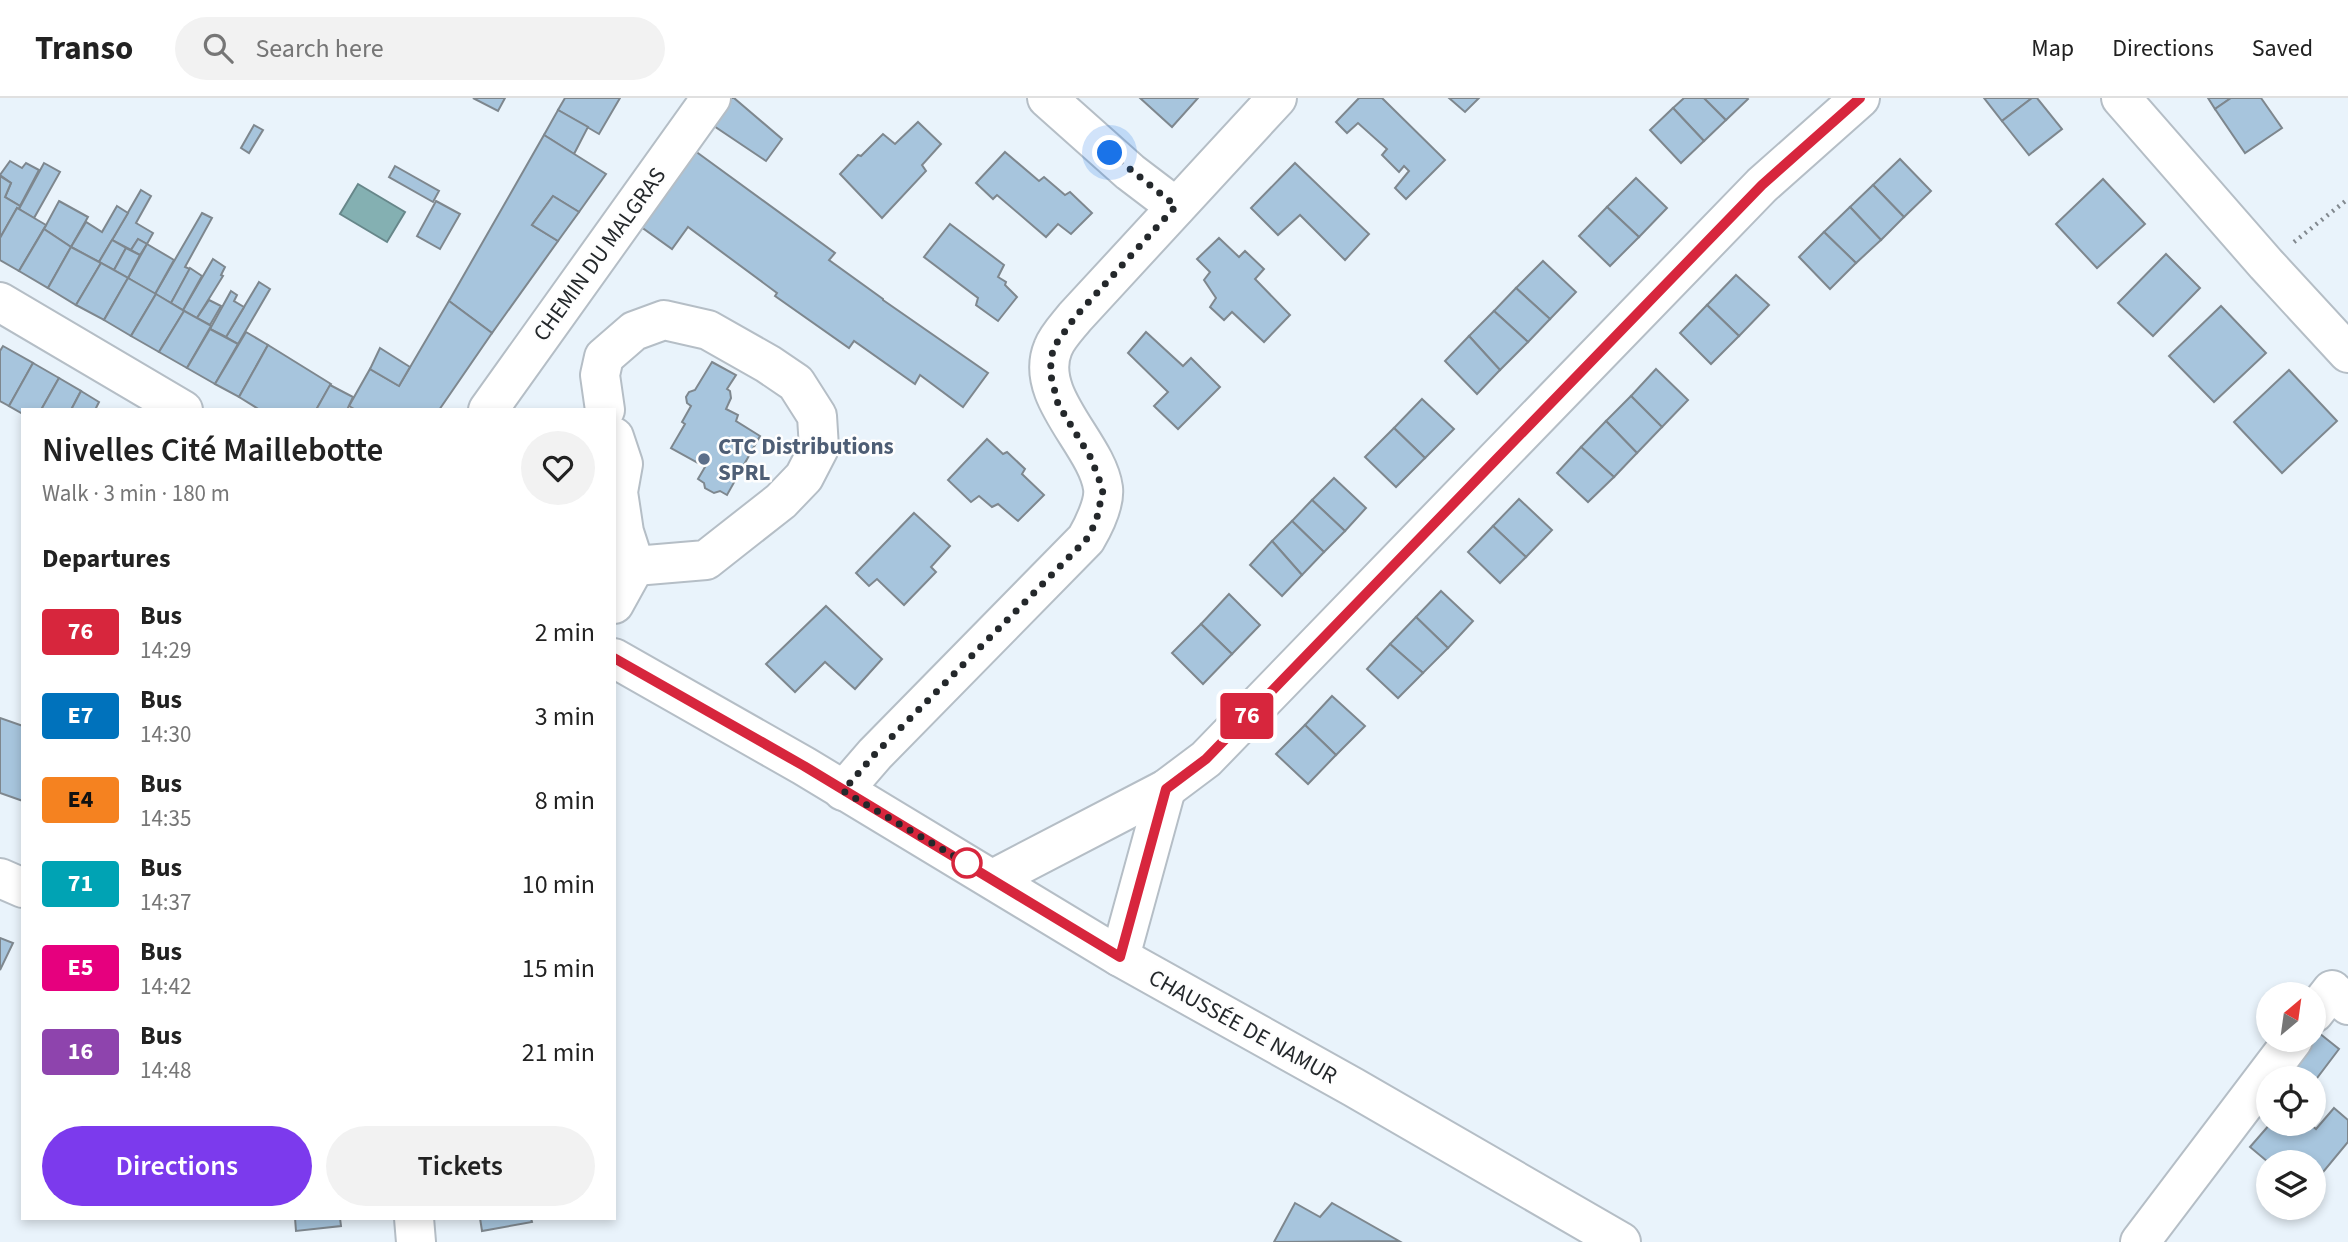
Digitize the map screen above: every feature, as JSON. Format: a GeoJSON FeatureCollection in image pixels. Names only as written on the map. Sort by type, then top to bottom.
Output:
{"type":"FeatureCollection","features":[{"type":"Feature","properties":{"kind":"street","name":"CHEMIN DU MALGRAS"},"geometry":{"type":"LineString","coordinates":[[489,408],[711,98]]}},
{"type":"Feature","properties":{"kind":"street"},"geometry":{"type":"LineString","coordinates":[[1047,98],[1130,172],[1176,206]]}},
{"type":"Feature","properties":{"kind":"street"},"geometry":{"type":"LineString","coordinates":[[843,791],[885,744],[1086,540],[1096,522],[1103,490],[1091,458],[1058,404],[1050,372],[1053,348],[1075,317],[1277,98]]}},
{"type":"Feature","properties":{"kind":"street"},"geometry":{"type":"LineString","coordinates":[[993,879],[1166,789],[1206,759],[1762,185],[1860,98]]}},
{"type":"Feature","properties":{"kind":"street"},"geometry":{"type":"LineString","coordinates":[[2121,98],[2348,353]]}},
{"type":"Feature","properties":{"kind":"street"},"geometry":{"type":"LineString","coordinates":[[0,302],[180,408]]}},
{"type":"Feature","properties":{"kind":"street"},"geometry":{"type":"LineString","coordinates":[[605,408],[600,374],[604,357],[634,331],[664,320],[708,330],[768,364],[796,383],[817,416],[819,448],[804,477],[781,501],[706,560],[635,566]]}},
{"type":"Feature","properties":{"kind":"street"},"geometry":{"type":"LineString","coordinates":[[616,443],[623,464],[618,492],[624,531],[635,566],[616,600]]}},
{"type":"Feature","properties":{"kind":"street","name":"CHAUSSÉE DE NAMUR"},"geometry":{"type":"LineString","coordinates":[[616,659],[993,879],[1120,957],[1353,1087],[1621,1242]]}},
{"type":"Feature","properties":{"kind":"street"},"geometry":{"type":"LineString","coordinates":[[1120,957],[1166,789]]}},
{"type":"Feature","properties":{"kind":"street"},"geometry":{"type":"LineString","coordinates":[[0,878],[21,887]]}},
{"type":"Feature","properties":{"kind":"street"},"geometry":{"type":"LineString","coordinates":[[2140,1242],[2284,1052]]}},
{"type":"Feature","properties":{"kind":"street"},"geometry":{"type":"LineString","coordinates":[[414,1220],[416,1242]]}},
{"type":"Feature","properties":{"kind":"path"},"geometry":{"type":"LineString","coordinates":[[2266,264],[2348,199]]}},
{"type":"Feature","properties":{"kind":"shaded area"},"geometry":{"type":"Polygon","coordinates":[[[358,184],[405,212],[387,242],[340,214],[358,184]]]}},
{"type":"Feature","properties":{"kind":"building"},"geometry":{"type":"Polygon","coordinates":[[[473,98],[505,98],[498,111],[473,98]]]}},
{"type":"Feature","properties":{"kind":"building"},"geometry":{"type":"Polygon","coordinates":[[[565,98],[620,98],[599,134],[558,110],[565,98]]]}},
{"type":"Feature","properties":{"kind":"building"},"geometry":{"type":"Polygon","coordinates":[[[727,98],[734,98],[782,139],[766,161],[708,122],[727,98]]]}},
{"type":"Feature","properties":{"kind":"building"},"geometry":{"type":"Polygon","coordinates":[[[1140,98],[1198,98],[1172,127],[1140,98]]]}},
{"type":"Feature","properties":{"kind":"building"},"geometry":{"type":"Polygon","coordinates":[[[1359,98],[1382,98],[1445,160],[1406,199],[1395,188],[1409,171],[1404,166],[1399,172],[1382,155],[1387,149],[1358,123],[1347,133],[1336,122],[1359,98]]]}},
{"type":"Feature","properties":{"kind":"building"},"geometry":{"type":"Polygon","coordinates":[[[1449,98],[1479,98],[1465,112],[1449,98]]]}},
{"type":"Feature","properties":{"kind":"building"},"geometry":{"type":"Polygon","coordinates":[[[1684,98],[1704,98],[1726,120],[1704,141],[1673,108],[1684,98]]]}},
{"type":"Feature","properties":{"kind":"building"},"geometry":{"type":"Polygon","coordinates":[[[1704,98],[1747,98],[1748,99],[1726,120],[1704,98]]]}},
{"type":"Feature","properties":{"kind":"building"},"geometry":{"type":"Polygon","coordinates":[[[1984,98],[2032,98],[2002,121],[1984,98]]]}},
{"type":"Feature","properties":{"kind":"building"},"geometry":{"type":"Polygon","coordinates":[[[2032,98],[2037,98],[2062,129],[2029,155],[2002,121],[2032,98]]]}},
{"type":"Feature","properties":{"kind":"building"},"geometry":{"type":"Polygon","coordinates":[[[2208,98],[2231,98],[2215,109],[2208,98]]]}},
{"type":"Feature","properties":{"kind":"building"},"geometry":{"type":"Polygon","coordinates":[[[2231,98],[2261,98],[2282,128],[2245,153],[2215,109],[2231,98]]]}},
{"type":"Feature","properties":{"kind":"building"},"geometry":{"type":"Polygon","coordinates":[[[1673,108],[1704,141],[1681,163],[1650,130],[1673,108]]]}},
{"type":"Feature","properties":{"kind":"building"},"geometry":{"type":"Polygon","coordinates":[[[558,110],[588,127],[574,154],[544,135],[558,110]]]}},
{"type":"Feature","properties":{"kind":"building"},"geometry":{"type":"Polygon","coordinates":[[[918,122],[941,144],[922,165],[926,171],[882,218],[840,174],[883,134],[895,144],[918,122]]]}},
{"type":"Feature","properties":{"kind":"building"},"geometry":{"type":"Polygon","coordinates":[[[254,125],[263,130],[249,153],[241,148],[254,125]]]}},
{"type":"Feature","properties":{"kind":"building"},"geometry":{"type":"Polygon","coordinates":[[[544,135],[606,174],[579,212],[553,196],[532,225],[558,241],[492,333],[449,301],[544,135]]]}},
{"type":"Feature","properties":{"kind":"building"},"geometry":{"type":"Polygon","coordinates":[[[691,148],[835,253],[829,260],[988,373],[963,407],[920,375],[915,384],[854,341],[849,348],[775,296],[777,293],[688,227],[672,249],[637,224],[691,148]]]}},
{"type":"Feature","properties":{"kind":"building"},"geometry":{"type":"Polygon","coordinates":[[[1005,152],[1039,181],[1044,177],[1065,195],[1070,192],[1092,213],[1071,234],[1058,224],[1046,237],[997,195],[993,199],[976,183],[1005,152]]]}},
{"type":"Feature","properties":{"kind":"building"},"geometry":{"type":"Polygon","coordinates":[[[1900,159],[1931,191],[1904,217],[1873,185],[1900,159]]]}},
{"type":"Feature","properties":{"kind":"building"},"geometry":{"type":"Polygon","coordinates":[[[10,161],[22,168],[26,163],[39,170],[20,206],[5,197],[11,183],[0,175],[10,161]]]}},
{"type":"Feature","properties":{"kind":"building"},"geometry":{"type":"Polygon","coordinates":[[[44,163],[60,172],[34,218],[19,209],[44,163]]]}},
{"type":"Feature","properties":{"kind":"building"},"geometry":{"type":"Polygon","coordinates":[[[1295,163],[1369,234],[1345,260],[1300,215],[1278,235],[1251,208],[1295,163]]]}},
{"type":"Feature","properties":{"kind":"building"},"geometry":{"type":"Polygon","coordinates":[[[395,166],[439,191],[433,202],[389,177],[395,166]]]}},
{"type":"Feature","properties":{"kind":"building"},"geometry":{"type":"Polygon","coordinates":[[[0,176],[11,183],[5,197],[20,206],[0,238],[0,176]]]}},
{"type":"Feature","properties":{"kind":"building"},"geometry":{"type":"Polygon","coordinates":[[[1636,178],[1667,208],[1639,237],[1607,207],[1636,178]]]}},
{"type":"Feature","properties":{"kind":"building"},"geometry":{"type":"Polygon","coordinates":[[[2103,179],[2145,224],[2097,268],[2056,224],[2103,179]]]}},
{"type":"Feature","properties":{"kind":"building"},"geometry":{"type":"Polygon","coordinates":[[[1873,185],[1904,217],[1881,240],[1850,207],[1873,185]]]}},
{"type":"Feature","properties":{"kind":"building"},"geometry":{"type":"Polygon","coordinates":[[[141,190],[151,196],[136,223],[153,233],[147,244],[138,239],[131,250],[112,240],[141,190]]]}},
{"type":"Feature","properties":{"kind":"building"},"geometry":{"type":"Polygon","coordinates":[[[553,196],[579,212],[558,241],[532,225],[553,196]]]}},
{"type":"Feature","properties":{"kind":"building"},"geometry":{"type":"Polygon","coordinates":[[[59,201],[88,217],[71,247],[44,229],[59,201]]]}},
{"type":"Feature","properties":{"kind":"building"},"geometry":{"type":"Polygon","coordinates":[[[436,201],[460,214],[440,249],[417,236],[436,201]]]}},
{"type":"Feature","properties":{"kind":"building"},"geometry":{"type":"Polygon","coordinates":[[[117,206],[128,213],[99,262],[71,247],[86,222],[102,232],[117,206]]]}},
{"type":"Feature","properties":{"kind":"building"},"geometry":{"type":"Polygon","coordinates":[[[1607,207],[1639,237],[1610,266],[1579,236],[1607,207]]]}},
{"type":"Feature","properties":{"kind":"building"},"geometry":{"type":"Polygon","coordinates":[[[1850,207],[1881,240],[1856,263],[1824,232],[1850,207]]]}},
{"type":"Feature","properties":{"kind":"building"},"geometry":{"type":"Polygon","coordinates":[[[17,208],[46,225],[19,271],[0,260],[0,238],[17,208]]]}},
{"type":"Feature","properties":{"kind":"building"},"geometry":{"type":"Polygon","coordinates":[[[202,213],[212,218],[185,267],[190,269],[171,303],[155,294],[202,213]]]}},
{"type":"Feature","properties":{"kind":"building"},"geometry":{"type":"Polygon","coordinates":[[[950,224],[1004,265],[998,277],[1006,282],[1005,285],[1017,297],[998,321],[976,305],[978,298],[924,257],[950,224]]]}},
{"type":"Feature","properties":{"kind":"building"},"geometry":{"type":"Polygon","coordinates":[[[44,229],[71,247],[48,288],[19,271],[44,229]]]}},
{"type":"Feature","properties":{"kind":"building"},"geometry":{"type":"Polygon","coordinates":[[[1824,232],[1856,263],[1830,289],[1799,257],[1824,232]]]}},
{"type":"Feature","properties":{"kind":"building"},"geometry":{"type":"Polygon","coordinates":[[[1219,238],[1239,257],[1245,251],[1264,269],[1255,279],[1290,315],[1264,342],[1232,312],[1224,320],[1210,307],[1216,298],[1204,280],[1210,272],[1197,259],[1219,238]]]}},
{"type":"Feature","properties":{"kind":"building"},"geometry":{"type":"Polygon","coordinates":[[[138,239],[147,244],[140,255],[131,250],[138,239]]]}},
{"type":"Feature","properties":{"kind":"building"},"geometry":{"type":"Polygon","coordinates":[[[112,240],[126,248],[114,270],[99,262],[112,240]]]}},
{"type":"Feature","properties":{"kind":"building"},"geometry":{"type":"Polygon","coordinates":[[[147,244],[174,260],[155,294],[128,278],[147,244]]]}},
{"type":"Feature","properties":{"kind":"building"},"geometry":{"type":"Polygon","coordinates":[[[71,247],[101,263],[76,305],[48,288],[71,247]]]}},
{"type":"Feature","properties":{"kind":"building"},"geometry":{"type":"Polygon","coordinates":[[[126,248],[140,255],[128,278],[114,270],[126,248]]]}},
{"type":"Feature","properties":{"kind":"building"},"geometry":{"type":"Polygon","coordinates":[[[2166,254],[2200,288],[2153,336],[2118,303],[2166,254]]]}},
{"type":"Feature","properties":{"kind":"building"},"geometry":{"type":"Polygon","coordinates":[[[213,259],[225,267],[221,275],[223,276],[197,318],[183,310],[213,259]]]}},
{"type":"Feature","properties":{"kind":"building"},"geometry":{"type":"Polygon","coordinates":[[[1543,261],[1576,292],[1550,319],[1516,288],[1543,261]]]}},
{"type":"Feature","properties":{"kind":"building"},"geometry":{"type":"Polygon","coordinates":[[[101,263],[128,278],[104,320],[76,305],[101,263]]]}},
{"type":"Feature","properties":{"kind":"building"},"geometry":{"type":"Polygon","coordinates":[[[190,268],[202,276],[183,310],[171,303],[190,268]]]}},
{"type":"Feature","properties":{"kind":"building"},"geometry":{"type":"Polygon","coordinates":[[[1736,275],[1769,305],[1739,336],[1707,305],[1736,275]]]}},
{"type":"Feature","properties":{"kind":"building"},"geometry":{"type":"Polygon","coordinates":[[[128,278],[156,294],[131,336],[104,320],[128,278]]]}},
{"type":"Feature","properties":{"kind":"building"},"geometry":{"type":"Polygon","coordinates":[[[259,282],[270,289],[238,344],[226,337],[259,282]]]}},
{"type":"Feature","properties":{"kind":"building"},"geometry":{"type":"Polygon","coordinates":[[[1516,288],[1550,319],[1528,342],[1494,311],[1516,288]]]}},
{"type":"Feature","properties":{"kind":"building"},"geometry":{"type":"Polygon","coordinates":[[[231,291],[237,295],[234,301],[244,307],[226,337],[210,329],[231,291]]]}},
{"type":"Feature","properties":{"kind":"building"},"geometry":{"type":"Polygon","coordinates":[[[156,294],[184,311],[159,352],[131,336],[156,294]]]}},
{"type":"Feature","properties":{"kind":"building"},"geometry":{"type":"Polygon","coordinates":[[[209,300],[221,306],[210,325],[197,318],[209,300]]]}},
{"type":"Feature","properties":{"kind":"building"},"geometry":{"type":"Polygon","coordinates":[[[449,301],[492,333],[440,408],[349,406],[370,369],[399,386],[449,301]]]}},
{"type":"Feature","properties":{"kind":"building"},"geometry":{"type":"Polygon","coordinates":[[[1707,305],[1739,336],[1711,364],[1680,333],[1707,305]]]}},
{"type":"Feature","properties":{"kind":"building"},"geometry":{"type":"Polygon","coordinates":[[[2221,306],[2266,353],[2214,402],[2169,356],[2221,306]]]}},
{"type":"Feature","properties":{"kind":"building"},"geometry":{"type":"Polygon","coordinates":[[[184,311],[211,326],[187,368],[159,352],[184,311]]]}},
{"type":"Feature","properties":{"kind":"building"},"geometry":{"type":"Polygon","coordinates":[[[1494,311],[1528,342],[1500,370],[1469,336],[1494,311]]]}},
{"type":"Feature","properties":{"kind":"building"},"geometry":{"type":"Polygon","coordinates":[[[210,329],[238,344],[215,384],[187,368],[210,329]]]}},
{"type":"Feature","properties":{"kind":"building"},"geometry":{"type":"Polygon","coordinates":[[[246,332],[268,345],[239,397],[215,384],[246,332]]]}},
{"type":"Feature","properties":{"kind":"building"},"geometry":{"type":"Polygon","coordinates":[[[1146,332],[1183,366],[1191,358],[1220,387],[1178,429],[1154,406],[1168,392],[1128,353],[1146,332]]]}},
{"type":"Feature","properties":{"kind":"building"},"geometry":{"type":"Polygon","coordinates":[[[1469,336],[1500,370],[1477,394],[1445,361],[1469,336]]]}},
{"type":"Feature","properties":{"kind":"building"},"geometry":{"type":"Polygon","coordinates":[[[268,345],[331,384],[317,408],[257,408],[239,397],[268,345]]]}},
{"type":"Feature","properties":{"kind":"building"},"geometry":{"type":"Polygon","coordinates":[[[3,346],[33,363],[9,406],[0,401],[0,351],[3,346]]]}},
{"type":"Feature","properties":{"kind":"building"},"geometry":{"type":"Polygon","coordinates":[[[380,348],[410,367],[399,386],[370,369],[380,348]]]}},
{"type":"Feature","properties":{"kind":"building"},"geometry":{"type":"Polygon","coordinates":[[[712,362],[736,375],[727,389],[731,398],[726,409],[738,415],[736,421],[760,436],[727,495],[705,488],[704,483],[698,479],[705,467],[671,448],[685,424],[682,422],[691,406],[686,397],[689,392],[695,390],[712,362]]]}},
{"type":"Feature","properties":{"kind":"building"},"geometry":{"type":"Polygon","coordinates":[[[33,363],[59,378],[42,408],[21,408],[21,413],[9,406],[33,363]]]}},
{"type":"Feature","properties":{"kind":"building"},"geometry":{"type":"Polygon","coordinates":[[[1656,369],[1688,400],[1662,427],[1631,396],[1656,369]]]}},
{"type":"Feature","properties":{"kind":"building"},"geometry":{"type":"Polygon","coordinates":[[[2289,370],[2337,421],[2282,473],[2234,422],[2289,370]]]}},
{"type":"Feature","properties":{"kind":"building"},"geometry":{"type":"Polygon","coordinates":[[[59,378],[81,391],[72,408],[42,408],[59,378]]]}},
{"type":"Feature","properties":{"kind":"building"},"geometry":{"type":"Polygon","coordinates":[[[330,385],[353,397],[348,408],[317,408],[330,385]]]}},
{"type":"Feature","properties":{"kind":"building"},"geometry":{"type":"Polygon","coordinates":[[[81,391],[99,402],[96,408],[72,408],[81,391]]]}},
{"type":"Feature","properties":{"kind":"building"},"geometry":{"type":"Polygon","coordinates":[[[1631,396],[1662,427],[1637,453],[1606,421],[1631,396]]]}},
{"type":"Feature","properties":{"kind":"building"},"geometry":{"type":"Polygon","coordinates":[[[1422,399],[1454,429],[1425,458],[1394,428],[1422,399]]]}},
{"type":"Feature","properties":{"kind":"building"},"geometry":{"type":"Polygon","coordinates":[[[1606,421],[1637,453],[1614,477],[1581,447],[1606,421]]]}},
{"type":"Feature","properties":{"kind":"building"},"geometry":{"type":"Polygon","coordinates":[[[1394,428],[1425,458],[1396,487],[1365,457],[1394,428]]]}},
{"type":"Feature","properties":{"kind":"building"},"geometry":{"type":"Polygon","coordinates":[[[987,439],[1003,454],[1007,452],[1025,469],[1022,474],[1044,495],[1018,521],[998,504],[992,507],[979,496],[971,502],[948,480],[987,439]]]}},
{"type":"Feature","properties":{"kind":"building"},"geometry":{"type":"Polygon","coordinates":[[[1581,447],[1614,477],[1588,502],[1557,473],[1581,447]]]}},
{"type":"Feature","properties":{"kind":"building"},"geometry":{"type":"Polygon","coordinates":[[[1334,478],[1366,508],[1345,531],[1312,500],[1334,478]]]}},
{"type":"Feature","properties":{"kind":"building"},"geometry":{"type":"Polygon","coordinates":[[[1519,499],[1552,530],[1526,557],[1493,526],[1519,499]]]}},
{"type":"Feature","properties":{"kind":"building"},"geometry":{"type":"Polygon","coordinates":[[[1312,500],[1345,531],[1324,552],[1292,521],[1312,500]]]}},
{"type":"Feature","properties":{"kind":"building"},"geometry":{"type":"Polygon","coordinates":[[[914,513],[950,546],[931,567],[936,572],[904,605],[877,579],[869,586],[856,573],[914,513]]]}},
{"type":"Feature","properties":{"kind":"building"},"geometry":{"type":"Polygon","coordinates":[[[1292,521],[1324,552],[1302,575],[1272,541],[1292,521]]]}},
{"type":"Feature","properties":{"kind":"building"},"geometry":{"type":"Polygon","coordinates":[[[1493,526],[1526,557],[1500,583],[1468,552],[1493,526]]]}},
{"type":"Feature","properties":{"kind":"building"},"geometry":{"type":"Polygon","coordinates":[[[1272,541],[1302,575],[1282,596],[1250,565],[1272,541]]]}},
{"type":"Feature","properties":{"kind":"building"},"geometry":{"type":"Polygon","coordinates":[[[1441,591],[1473,621],[1448,648],[1416,617],[1441,591]]]}},
{"type":"Feature","properties":{"kind":"building"},"geometry":{"type":"Polygon","coordinates":[[[1229,594],[1260,625],[1232,654],[1201,624],[1229,594]]]}},
{"type":"Feature","properties":{"kind":"building"},"geometry":{"type":"Polygon","coordinates":[[[826,606],[882,659],[855,689],[825,662],[795,692],[766,664],[826,606]]]}},
{"type":"Feature","properties":{"kind":"building"},"geometry":{"type":"Polygon","coordinates":[[[1416,617],[1448,648],[1423,673],[1390,644],[1416,617]]]}},
{"type":"Feature","properties":{"kind":"building"},"geometry":{"type":"Polygon","coordinates":[[[1201,624],[1232,654],[1203,684],[1172,653],[1201,624]]]}},
{"type":"Feature","properties":{"kind":"building"},"geometry":{"type":"Polygon","coordinates":[[[1390,644],[1423,673],[1398,698],[1367,669],[1390,644]]]}},
{"type":"Feature","properties":{"kind":"building"},"geometry":{"type":"Polygon","coordinates":[[[1332,696],[1365,726],[1336,755],[1305,725],[1332,696]]]}},
{"type":"Feature","properties":{"kind":"building"},"geometry":{"type":"Polygon","coordinates":[[[0,718],[21,725],[21,800],[0,793],[0,718]]]}},
{"type":"Feature","properties":{"kind":"building"},"geometry":{"type":"Polygon","coordinates":[[[1305,725],[1336,755],[1308,784],[1276,754],[1305,725]]]}},
{"type":"Feature","properties":{"kind":"building"},"geometry":{"type":"Polygon","coordinates":[[[0,938],[13,943],[0,970],[0,938]]]}},
{"type":"Feature","properties":{"kind":"building"},"geometry":{"type":"Polygon","coordinates":[[[2326,1039],[2339,1049],[2326,1066],[2293,1066],[2298,1052],[2326,1052],[2326,1039]]]}},
{"type":"Feature","properties":{"kind":"building"},"geometry":{"type":"Polygon","coordinates":[[[2334,1108],[2348,1120],[2348,1142],[2326,1169],[2326,1150],[2256,1152],[2250,1147],[2260,1136],[2326,1136],[2326,1117],[2334,1108]]]}},
{"type":"Feature","properties":{"kind":"building"},"geometry":{"type":"Polygon","coordinates":[[[1295,1203],[1320,1217],[1332,1203],[1399,1241],[1274,1242],[1295,1203]]]}},
{"type":"Feature","properties":{"kind":"building"},"geometry":{"type":"Polygon","coordinates":[[[295,1220],[340,1220],[341,1226],[296,1231],[295,1220]]]}},
{"type":"Feature","properties":{"kind":"building"},"geometry":{"type":"Polygon","coordinates":[[[480,1220],[532,1222],[482,1231],[480,1220]]]}},
{"type":"Feature","properties":{"kind":"bus line","name":"76"},"geometry":{"type":"LineString","coordinates":[[616,659],[804,766],[1120,957],[1166,789],[1206,759],[1762,185],[1860,98]]}},
{"type":"Feature","properties":{"kind":"place","name":"CTC Distributions SPRL"},"geometry":{"type":"Point","coordinates":[704,459]}},
{"type":"Feature","properties":{"kind":"route"},"geometry":{"type":"LineString","coordinates":[[967,863],[971,866],[843,791],[875,754],[1086,540],[1096,522],[1103,490],[1091,458],[1058,404],[1050,372],[1053,348],[1075,317],[1176,206],[1130,172],[1110,153]]}}]}
